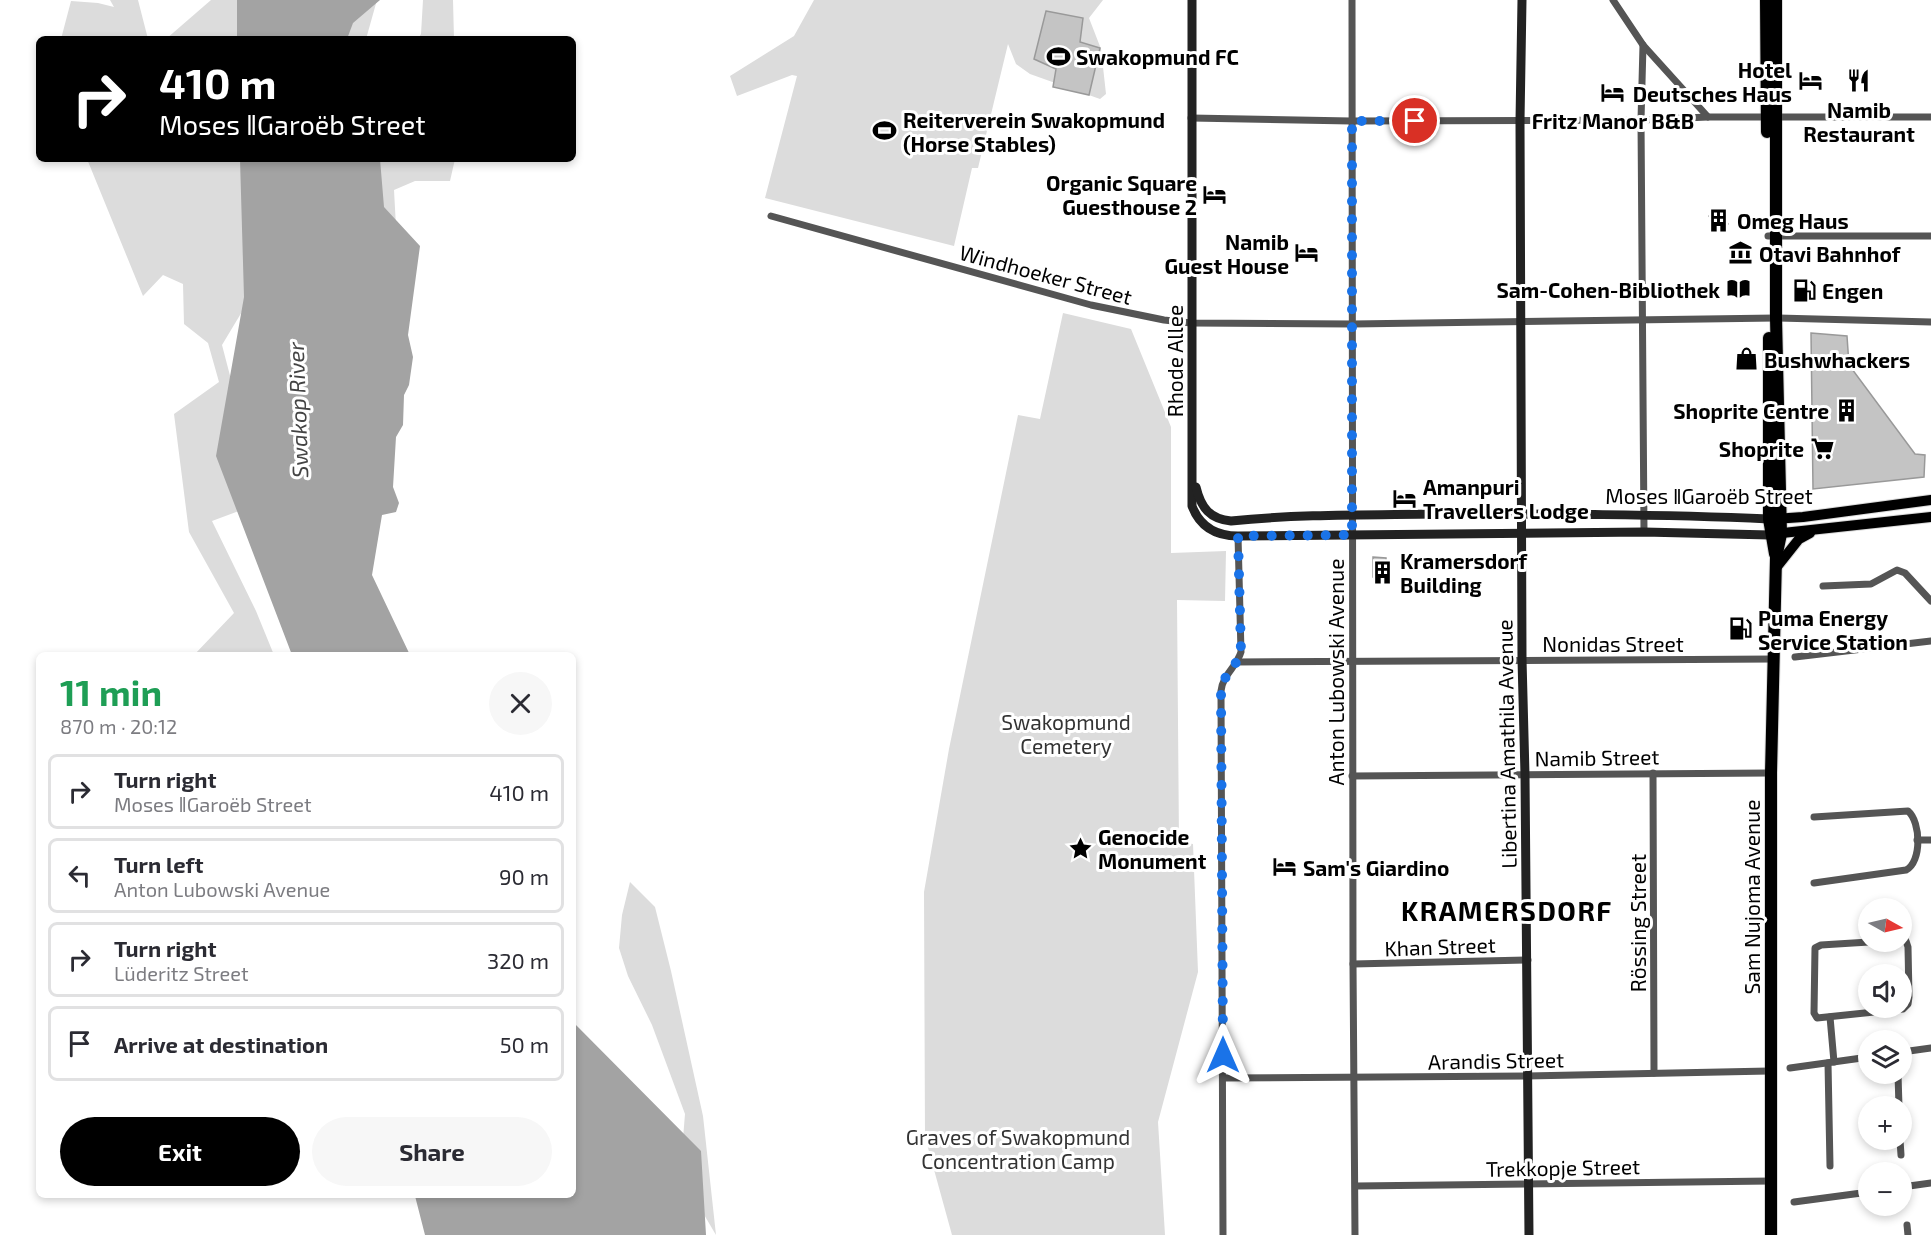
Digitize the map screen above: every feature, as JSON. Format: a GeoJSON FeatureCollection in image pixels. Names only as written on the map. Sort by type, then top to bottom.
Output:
{"type":"FeatureCollection","features":[{"type":"Feature","properties":{"kind":"highway","name":"Sam Nujoma Avenue"},"geometry":{"type":"LineString","coordinates":[[1766,0],[1771,117],[1776,534],[1771,773],[1769,1071],[1771,1235]]}},
{"type":"Feature","properties":{"kind":"highway","name":"Sam Nujoma Avenue"},"geometry":{"type":"LineString","coordinates":[[1771,117],[1776,0]]}},
{"type":"Feature","properties":{"kind":"main road","name":"Rhode Allee"},"geometry":{"type":"LineString","coordinates":[[1192,0],[1192,470]]}},
{"type":"Feature","properties":{"kind":"main road","name":"Libertina Amathila Avenue"},"geometry":{"type":"LineString","coordinates":[[1522,0],[1521,514],[1528,960],[1529,1235]]}},
{"type":"Feature","properties":{"kind":"main road","name":"Moses ǁGaroëb Street"},"geometry":{"type":"LineString","coordinates":[[1192,470],[1203,506],[1209,515],[1220,520],[1352,515],[1521,514],[1645,514],[1775,519],[1931,500]]}},
{"type":"Feature","properties":{"kind":"main road","name":"Moses ǁGaroëb Street"},"geometry":{"type":"LineString","coordinates":[[1192,470],[1192,506],[1200,521],[1211,531],[1238,536],[1644,532],[1776,534],[1931,517]]}},
{"type":"Feature","properties":{"kind":"main road"},"geometry":{"type":"LineString","coordinates":[[1776,563],[1799,539],[1812,531]]}},
{"type":"Feature","properties":{"kind":"street","name":"Anton Lubowski Avenue"},"geometry":{"type":"LineString","coordinates":[[1352,0],[1352,776],[1355,1235]]}},
{"type":"Feature","properties":{"kind":"street"},"geometry":{"type":"LineString","coordinates":[[1613,0],[1643,45],[1708,117]]}},
{"type":"Feature","properties":{"kind":"street"},"geometry":{"type":"LineString","coordinates":[[1643,45],[1641,120],[1644,532]]}},
{"type":"Feature","properties":{"kind":"street"},"geometry":{"type":"LineString","coordinates":[[1191,118],[1352,121],[1641,120],[1708,117],[1930,118]]}},
{"type":"Feature","properties":{"kind":"street","name":"Windhoeker Street"},"geometry":{"type":"LineString","coordinates":[[771,216],[1091,305],[1164,320],[1191,323],[1522,323],[1772,318],[1931,322]]}},
{"type":"Feature","properties":{"kind":"street"},"geometry":{"type":"LineString","coordinates":[[1772,236],[1931,236]]}},
{"type":"Feature","properties":{"kind":"street"},"geometry":{"type":"LineString","coordinates":[[1223,1235],[1221,691],[1223,678],[1237,662],[1242,645],[1238,536]]}},
{"type":"Feature","properties":{"kind":"street"},"geometry":{"type":"LineString","coordinates":[[1823,586],[1871,584],[1897,570],[1905,573],[1931,601]]}},
{"type":"Feature","properties":{"kind":"street"},"geometry":{"type":"LineString","coordinates":[[1795,657],[1931,641]]}},
{"type":"Feature","properties":{"kind":"street","name":"Nonidas Street"},"geometry":{"type":"LineString","coordinates":[[1237,662],[1774,659]]}},
{"type":"Feature","properties":{"kind":"street","name":"Rössing Street"},"geometry":{"type":"LineString","coordinates":[[1653,773],[1654,1073]]}},
{"type":"Feature","properties":{"kind":"street","name":"Namib Street"},"geometry":{"type":"LineString","coordinates":[[1352,776],[1771,773]]}},
{"type":"Feature","properties":{"kind":"street"},"geometry":{"type":"LineString","coordinates":[[1814,817],[1908,811],[1913,815],[1917,840],[1915,861],[1913,866],[1906,870],[1815,883]]}},
{"type":"Feature","properties":{"kind":"street"},"geometry":{"type":"LineString","coordinates":[[1917,840],[1931,840]]}},
{"type":"Feature","properties":{"kind":"street"},"geometry":{"type":"LineString","coordinates":[[1858,943],[1821,945],[1815,948],[1815,1016],[1817,1018],[1903,1009],[1908,1004],[1908,952]]}},
{"type":"Feature","properties":{"kind":"street","name":"Khan Street"},"geometry":{"type":"LineString","coordinates":[[1353,964],[1528,960]]}},
{"type":"Feature","properties":{"kind":"street"},"geometry":{"type":"LineString","coordinates":[[1830,1017],[1830,1166]]}},
{"type":"Feature","properties":{"kind":"street"},"geometry":{"type":"LineString","coordinates":[[1912,1051],[1931,1048]]}},
{"type":"Feature","properties":{"kind":"street"},"geometry":{"type":"LineString","coordinates":[[1790,1068],[1858,1058]]}},
{"type":"Feature","properties":{"kind":"street","name":"Arandis Street"},"geometry":{"type":"LineString","coordinates":[[1223,1078],[1527,1076],[1769,1071]]}},
{"type":"Feature","properties":{"kind":"street"},"geometry":{"type":"LineString","coordinates":[[1901,1150],[1901,1155]]}},
{"type":"Feature","properties":{"kind":"street","name":"Trekkopje Street"},"geometry":{"type":"LineString","coordinates":[[1356,1186],[1771,1181]]}},
{"type":"Feature","properties":{"kind":"street"},"geometry":{"type":"LineString","coordinates":[[1912,1186],[1931,1183]]}},
{"type":"Feature","properties":{"kind":"street"},"geometry":{"type":"LineString","coordinates":[[1794,1202],[1858,1193]]}},
{"type":"Feature","properties":{"kind":"street"},"geometry":{"type":"LineString","coordinates":[[1907,1225],[1908,1235]]}},
{"type":"Feature","properties":{"kind":"green space"},"geometry":{"type":"Polygon","coordinates":[[[110,0],[138,0],[147,36],[62,36],[71,1],[114,7],[110,0]]]}},
{"type":"Feature","properties":{"kind":"green space"},"geometry":{"type":"Polygon","coordinates":[[[211,0],[377,0],[367,36],[169,36],[211,0]]]}},
{"type":"Feature","properties":{"kind":"green space"},"geometry":{"type":"Polygon","coordinates":[[[423,0],[453,0],[454,36],[420,36],[423,0]]]}},
{"type":"Feature","properties":{"kind":"green space","name":"Reiterverein Swakopmund (Horse Stables)"},"geometry":{"type":"Polygon","coordinates":[[[814,0],[1103,0],[1089,18],[1101,49],[1106,94],[1100,99],[1030,74],[1016,64],[1008,44],[978,168],[972,168],[954,246],[765,198],[797,76],[792,75],[737,96],[730,76],[794,36],[814,0]]]}},
{"type":"Feature","properties":{"kind":"green space"},"geometry":{"type":"Polygon","coordinates":[[[88,162],[247,162],[252,295],[222,345],[263,502],[212,521],[256,611],[273,652],[197,652],[234,613],[189,532],[174,414],[219,382],[208,343],[184,324],[183,284],[163,275],[143,296],[88,162]]]}},
{"type":"Feature","properties":{"kind":"green space"},"geometry":{"type":"Polygon","coordinates":[[[370,162],[454,162],[450,181],[415,181],[394,190],[398,263],[370,162]]]}},
{"type":"Feature","properties":{"kind":"green space","name":"Swakopmund Cemetery"},"geometry":{"type":"Polygon","coordinates":[[[1063,313],[1131,329],[1171,427],[1171,553],[1226,551],[1225,601],[1177,600],[1179,842],[1193,844],[1198,972],[1158,1122],[1165,1235],[952,1235],[925,1137],[924,892],[949,749],[1018,415],[1040,419],[1063,313]]]}},
{"type":"Feature","properties":{"kind":"green space"},"geometry":{"type":"Polygon","coordinates":[[[630,882],[655,907],[671,971],[703,1116],[716,1235],[693,1196],[681,1163],[685,1114],[652,1025],[628,976],[619,948],[622,915],[630,882]]]}},
{"type":"Feature","properties":{"kind":"water"},"geometry":{"type":"Polygon","coordinates":[[[237,0],[380,0],[353,23],[348,36],[237,36],[237,0]]]}},
{"type":"Feature","properties":{"kind":"water","name":"Swakop River"},"geometry":{"type":"Polygon","coordinates":[[[240,162],[380,162],[384,207],[420,246],[408,335],[413,357],[409,385],[404,395],[403,425],[396,437],[393,487],[399,503],[396,512],[382,515],[372,575],[409,652],[291,652],[216,456],[244,297],[240,162]]]}},
{"type":"Feature","properties":{"kind":"water"},"geometry":{"type":"Polygon","coordinates":[[[576,1025],[701,1151],[706,1235],[425,1235],[416,1198],[576,1198],[576,1025]]]}},
{"type":"Feature","properties":{"kind":"building"},"geometry":{"type":"Polygon","coordinates":[[[1046,11],[1083,18],[1080,42],[1100,48],[1089,95],[1053,87],[1056,69],[1034,59],[1046,11]]]}},
{"type":"Feature","properties":{"kind":"building","name":"Omeg Haus"},"geometry":{"type":"Polygon","coordinates":[[[1716,210],[1728,224],[1721,230],[1709,216],[1716,210]]]}},
{"type":"Feature","properties":{"kind":"building","name":"Shoprite Centre"},"geometry":{"type":"Polygon","coordinates":[[[1811,333],[1847,336],[1849,365],[1915,454],[1925,455],[1924,477],[1813,489],[1811,333]]]}},
{"type":"Feature","properties":{"kind":"building","name":"Kramersdorf Building"},"geometry":{"type":"Polygon","coordinates":[[[1373,557],[1386,558],[1386,563],[1391,567],[1389,577],[1373,577],[1373,557]]]}},
{"type":"Feature","properties":{"kind":"place","name":"Swakopmund FC"},"geometry":{"type":"Point","coordinates":[1058,56]}},
{"type":"Feature","properties":{"kind":"place","name":"Hotel Deutsches Haus"},"geometry":{"type":"Point","coordinates":[1810,81]}},
{"type":"Feature","properties":{"kind":"place","name":"Namib Restaurant"},"geometry":{"type":"Point","coordinates":[1859,81]}},
{"type":"Feature","properties":{"kind":"place","name":"Fritz Manor B&B"},"geometry":{"type":"Point","coordinates":[1613,92]}},
{"type":"Feature","properties":{"kind":"place","name":"Reiterverein Swakopmund (Horse Stables)"},"geometry":{"type":"Point","coordinates":[885,131]}},
{"type":"Feature","properties":{"kind":"place","name":"Organic Square Guesthouse 2"},"geometry":{"type":"Point","coordinates":[1215,194]}},
{"type":"Feature","properties":{"kind":"place","name":"Omeg Haus"},"geometry":{"type":"Point","coordinates":[1719,220]}},
{"type":"Feature","properties":{"kind":"place","name":"Namib Guest House"},"geometry":{"type":"Point","coordinates":[1307,253]}},
{"type":"Feature","properties":{"kind":"place","name":"Otavi Bahnhof"},"geometry":{"type":"Point","coordinates":[1741,253]}},
{"type":"Feature","properties":{"kind":"place","name":"Sam-Cohen-Bibliothek"},"geometry":{"type":"Point","coordinates":[1738,289]}},
{"type":"Feature","properties":{"kind":"place","name":"Engen"},"geometry":{"type":"Point","coordinates":[1804,290]}},
{"type":"Feature","properties":{"kind":"place","name":"Bushwhackers"},"geometry":{"type":"Point","coordinates":[1746,359]}},
{"type":"Feature","properties":{"kind":"place","name":"Shoprite Centre"},"geometry":{"type":"Point","coordinates":[1847,410]}},
{"type":"Feature","properties":{"kind":"place","name":"Shoprite"},"geometry":{"type":"Point","coordinates":[1822,448]}},
{"type":"Feature","properties":{"kind":"place","name":"Amanpuri Travellers Lodge"},"geometry":{"type":"Point","coordinates":[1405,498]}},
{"type":"Feature","properties":{"kind":"place","name":"Kramersdorf Building"},"geometry":{"type":"Point","coordinates":[1382,572]}},
{"type":"Feature","properties":{"kind":"place","name":"Puma Energy Service Station"},"geometry":{"type":"Point","coordinates":[1740,629]}},
{"type":"Feature","properties":{"kind":"place","name":"Genocide Monument"},"geometry":{"type":"Point","coordinates":[1080,848]}},
{"type":"Feature","properties":{"kind":"place","name":"Sam's Giardino"},"geometry":{"type":"Point","coordinates":[1285,867]}},
{"type":"Feature","properties":{"kind":"district","name":"KRAMERSDORF"},"geometry":{"type":"Point","coordinates":[1507,910]}},
{"type":"Feature","properties":{"kind":"route"},"geometry":{"type":"LineString","coordinates":[[1223,1055],[1221,691],[1223,678],[1237,662],[1242,645],[1238,536],[1352,535],[1352,121],[1415,121]]}},
{"type":"Feature","properties":{"kind":"park label","name":"Graves of Swakopmund Concentration Camp"},"geometry":{"type":"Point","coordinates":[1018,1148]}}]}
